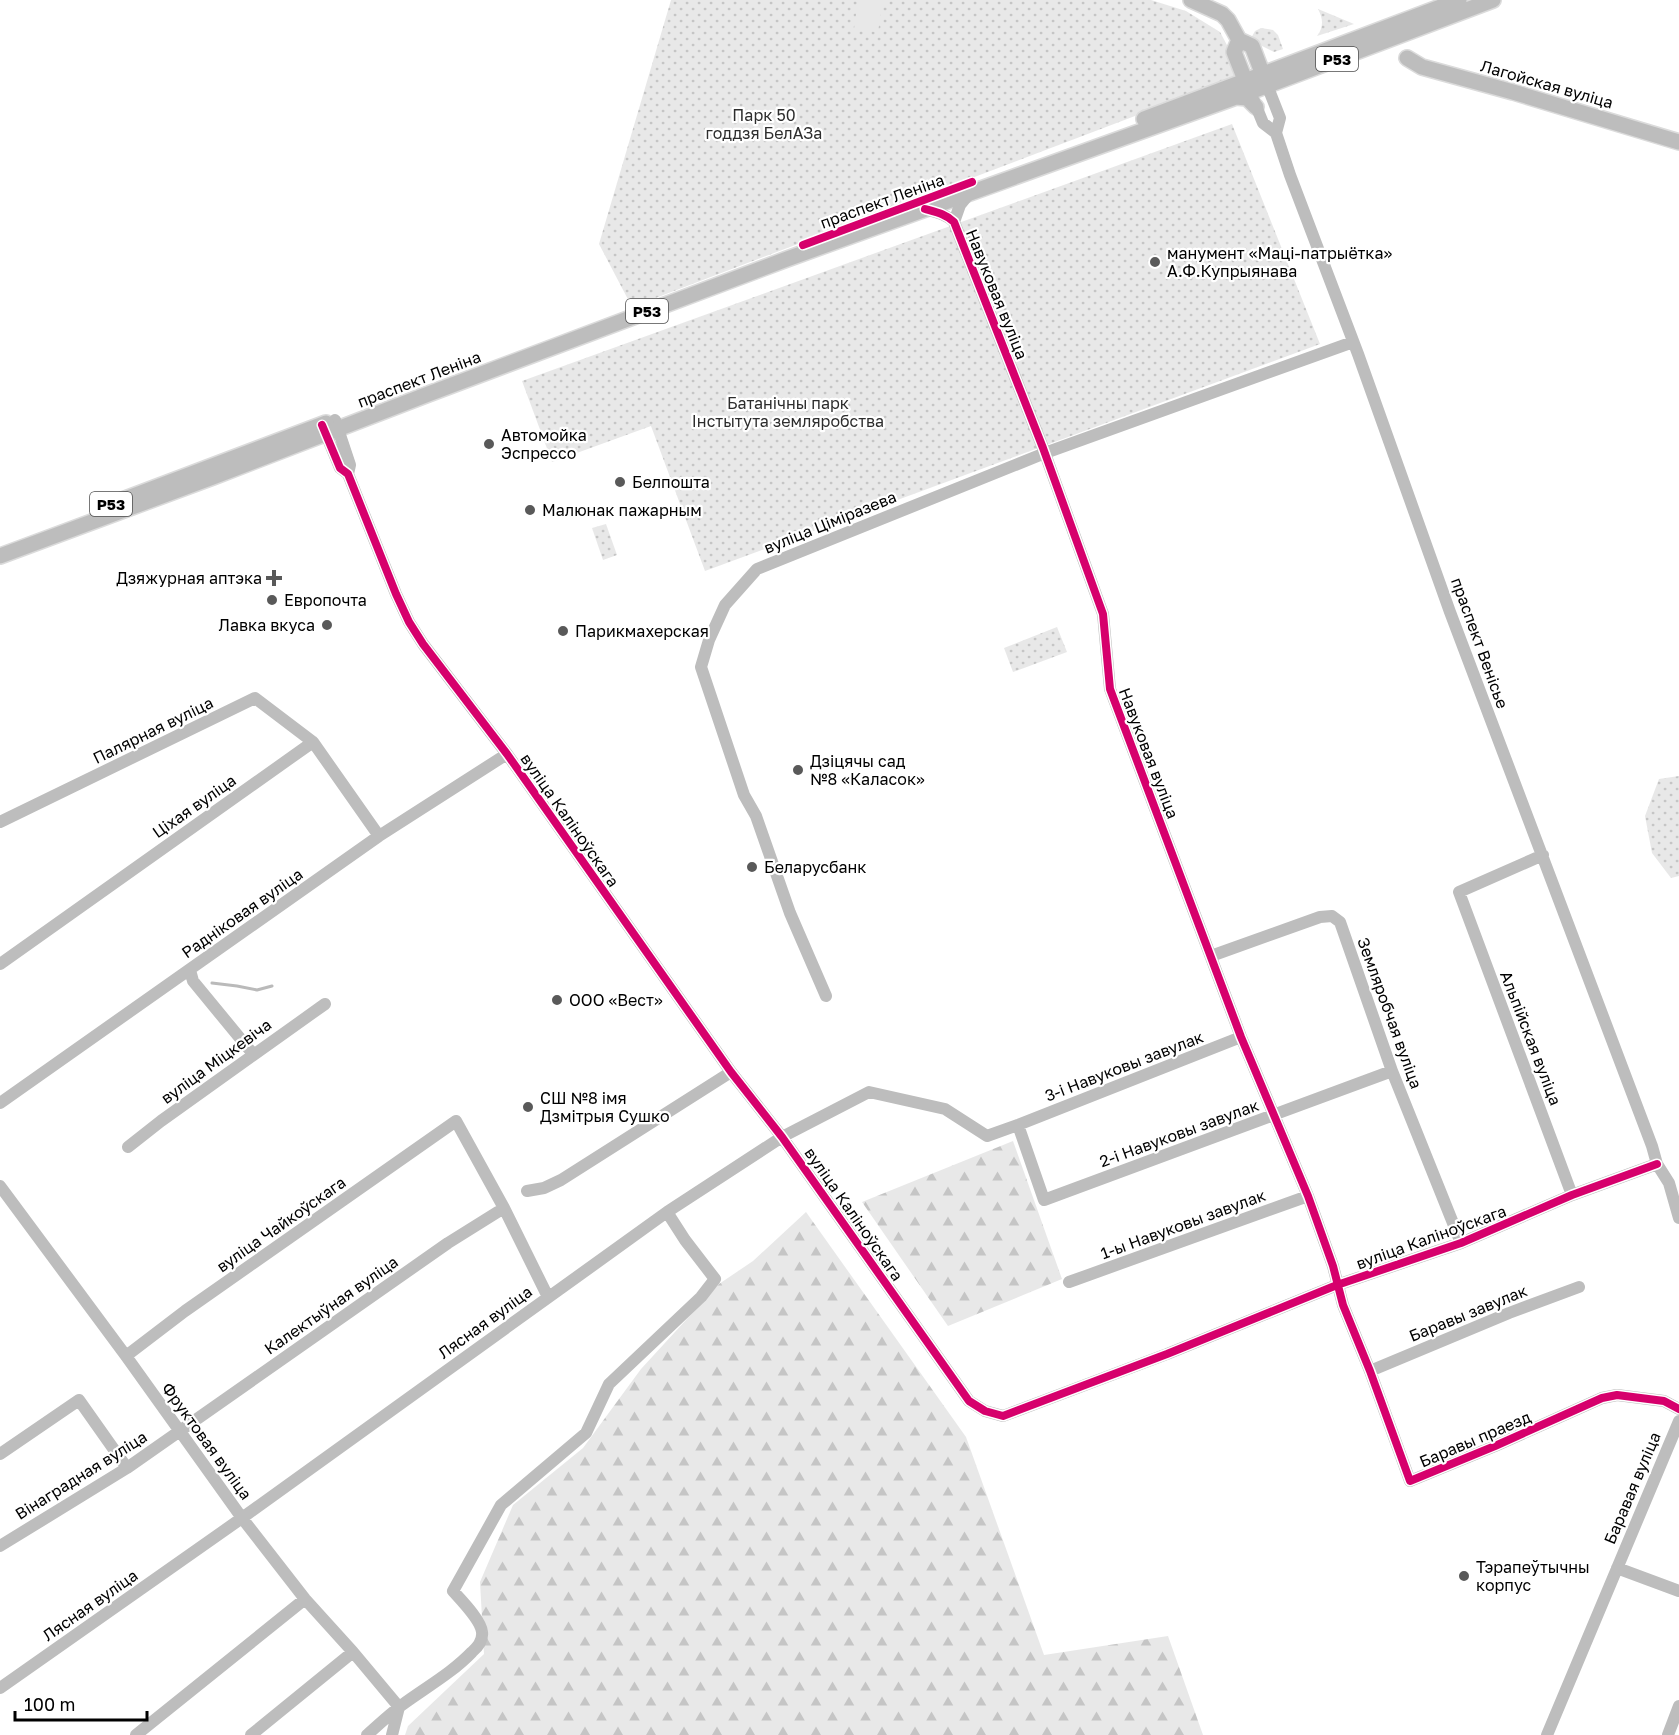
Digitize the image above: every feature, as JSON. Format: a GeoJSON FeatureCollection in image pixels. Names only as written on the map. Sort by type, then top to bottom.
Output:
{"type":"FeatureCollection","features":[{"type":"Feature","properties":{"kind":"main road"},"geometry":{"type":"LineString","coordinates":[[1191,0],[1222,14],[1228,20],[1239,40],[1252,46],[1265,80]]}},
{"type":"Feature","properties":{"kind":"main road","name":"праспект Леніна"},"geometry":{"type":"LineString","coordinates":[[0,546],[969,194],[1244,90],[1458,0]]}},
{"type":"Feature","properties":{"kind":"main road","name":"праспект Леніна"},"geometry":{"type":"LineString","coordinates":[[1265,80],[1493,0]]}},
{"type":"Feature","properties":{"kind":"main road"},"geometry":{"type":"LineString","coordinates":[[1239,40],[1234,52],[1247,98],[1256,107]]}},
{"type":"Feature","properties":{"kind":"main road","name":"Лагойская вуліца"},"geometry":{"type":"LineString","coordinates":[[1407,58],[1422,67],[1679,142]]}},
{"type":"Feature","properties":{"kind":"main road","name":"праспект Леніна"},"geometry":{"type":"LineString","coordinates":[[0,556],[330,427],[547,338],[1244,90]]}},
{"type":"Feature","properties":{"kind":"street","name":"праспект Венісье"},"geometry":{"type":"LineString","coordinates":[[1265,80],[1280,118],[1276,133],[1290,175],[1450,612],[1649,1136],[1657,1164]]}},
{"type":"Feature","properties":{"kind":"street","name":"праспект Венісье"},"geometry":{"type":"LineString","coordinates":[[1256,107],[1263,123],[1276,133]]}},
{"type":"Feature","properties":{"kind":"street","name":"Навуковая вуліца"},"geometry":{"type":"LineString","coordinates":[[954,222],[960,205],[969,194]]}},
{"type":"Feature","properties":{"kind":"street","name":"Навуковая вуліца"},"geometry":{"type":"LineString","coordinates":[[925,209],[938,212],[954,222],[1045,453],[1103,614],[1110,689],[1241,1037],[1308,1196],[1333,1266],[1337,1285]]}},
{"type":"Feature","properties":{"kind":"street","name":"вуліца Ціміразева"},"geometry":{"type":"LineString","coordinates":[[826,996],[790,913],[756,816],[744,795],[701,667],[709,640],[725,605],[757,569],[1045,453],[1353,342]]}},
{"type":"Feature","properties":{"kind":"street","name":"вуліца Каліноўскага"},"geometry":{"type":"LineString","coordinates":[[330,427],[350,465],[348,474],[376,545],[409,622],[423,644],[507,754],[731,1072],[782,1137],[969,1401],[985,1412],[1003,1416],[1167,1354],[1337,1285],[1461,1243],[1572,1196],[1657,1164]]}},
{"type":"Feature","properties":{"kind":"street","name":"Палярная вуліца"},"geometry":{"type":"LineString","coordinates":[[0,822],[255,698],[313,742]]}},
{"type":"Feature","properties":{"kind":"street"},"geometry":{"type":"LineString","coordinates":[[313,742],[379,836]]}},
{"type":"Feature","properties":{"kind":"street","name":"Ціхая вуліца"},"geometry":{"type":"LineString","coordinates":[[0,964],[313,742]]}},
{"type":"Feature","properties":{"kind":"street","name":"Радніковая вуліца"},"geometry":{"type":"LineString","coordinates":[[0,1103],[379,836],[507,754]]}},
{"type":"Feature","properties":{"kind":"street","name":"Альпійская вуліца"},"geometry":{"type":"LineString","coordinates":[[1543,855],[1459,892],[1572,1196]]}},
{"type":"Feature","properties":{"kind":"street","name":"Земляробчая вуліца"},"geometry":{"type":"LineString","coordinates":[[1211,956],[1320,917],[1332,916],[1340,922],[1392,1071],[1461,1243]]}},
{"type":"Feature","properties":{"kind":"street"},"geometry":{"type":"LineString","coordinates":[[190,970],[193,981],[253,1054]]}},
{"type":"Feature","properties":{"kind":"street","name":"вуліца Міцкевіча"},"geometry":{"type":"LineString","coordinates":[[128,1147],[253,1054],[325,1004]]}},
{"type":"Feature","properties":{"kind":"street","name":"3-і Навуковы завулак"},"geometry":{"type":"LineString","coordinates":[[1018,1125],[1241,1037]]}},
{"type":"Feature","properties":{"kind":"street","name":"2-і Навуковы завулак"},"geometry":{"type":"LineString","coordinates":[[1018,1125],[1044,1200],[1392,1071]]}},
{"type":"Feature","properties":{"kind":"street"},"geometry":{"type":"LineString","coordinates":[[527,1191],[544,1188],[561,1179],[731,1072]]}},
{"type":"Feature","properties":{"kind":"street","name":"Лясная вуліца"},"geometry":{"type":"LineString","coordinates":[[0,1688],[242,1518],[667,1212],[782,1137],[869,1092],[945,1109],[987,1136],[1018,1125]]}},
{"type":"Feature","properties":{"kind":"street","name":"вуліца Чайкоўскага"},"geometry":{"type":"LineString","coordinates":[[126,1356],[186,1311],[456,1121],[504,1208]]}},
{"type":"Feature","properties":{"kind":"street"},"geometry":{"type":"LineString","coordinates":[[1657,1164],[1669,1183],[1679,1218]]}},
{"type":"Feature","properties":{"kind":"street","name":"Фруктовая вуліца"},"geometry":{"type":"LineString","coordinates":[[0,1186],[242,1518],[305,1599],[399,1707]]}},
{"type":"Feature","properties":{"kind":"street","name":"1-ы Навуковы завулак"},"geometry":{"type":"LineString","coordinates":[[1068,1282],[1308,1196]]}},
{"type":"Feature","properties":{"kind":"street"},"geometry":{"type":"LineString","coordinates":[[504,1208],[548,1297]]}},
{"type":"Feature","properties":{"kind":"street","name":"Калектыўная вуліца"},"geometry":{"type":"LineString","coordinates":[[179,1432],[448,1243],[504,1208]]}},
{"type":"Feature","properties":{"kind":"street"},"geometry":{"type":"LineString","coordinates":[[367,1735],[399,1707],[452,1669],[481,1642],[480,1627],[453,1591],[501,1505],[586,1433],[609,1384],[701,1297],[715,1279],[667,1212]]}},
{"type":"Feature","properties":{"kind":"street","name":"Баравы праезд"},"geometry":{"type":"LineString","coordinates":[[1337,1285],[1410,1480],[1495,1446],[1602,1398],[1617,1395],[1664,1401],[1679,1409]]}},
{"type":"Feature","properties":{"kind":"street","name":"Баравы завулак"},"geometry":{"type":"LineString","coordinates":[[1370,1371],[1509,1312],[1579,1287]]}},
{"type":"Feature","properties":{"kind":"street"},"geometry":{"type":"LineString","coordinates":[[0,1454],[80,1400],[127,1468]]}},
{"type":"Feature","properties":{"kind":"street","name":"Баравая вуліца"},"geometry":{"type":"LineString","coordinates":[[1547,1735],[1679,1420]]}},
{"type":"Feature","properties":{"kind":"street","name":"Вінаградная вуліца"},"geometry":{"type":"LineString","coordinates":[[0,1546],[127,1468],[179,1432]]}},
{"type":"Feature","properties":{"kind":"street"},"geometry":{"type":"LineString","coordinates":[[1617,1568],[1679,1591]]}},
{"type":"Feature","properties":{"kind":"street"},"geometry":{"type":"LineString","coordinates":[[136,1735],[305,1599]]}},
{"type":"Feature","properties":{"kind":"street"},"geometry":{"type":"LineString","coordinates":[[251,1735],[353,1652]]}},
{"type":"Feature","properties":{"kind":"street"},"geometry":{"type":"LineString","coordinates":[[1668,1735],[1679,1706]]}},
{"type":"Feature","properties":{"kind":"street"},"geometry":{"type":"LineString","coordinates":[[392,1735],[399,1707]]}},
{"type":"Feature","properties":{"kind":"green space","name":"Парк 50 годдзя БелАЗа"},"geometry":{"type":"Polygon","coordinates":[[[671,0],[1151,0],[1186,11],[1220,32],[1235,60],[1235,75],[1227,81],[632,307],[599,244],[671,0]]]}},
{"type":"Feature","properties":{"kind":"green space"},"geometry":{"type":"Polygon","coordinates":[[[858,0],[883,0],[878,32],[854,29],[858,0]]]}},
{"type":"Feature","properties":{"kind":"green space"},"geometry":{"type":"Polygon","coordinates":[[[1318,9],[1354,24],[1317,36],[1322,22],[1318,9]]]}},
{"type":"Feature","properties":{"kind":"green space"},"geometry":{"type":"Polygon","coordinates":[[[1261,28],[1273,30],[1278,35],[1283,49],[1274,52],[1250,40],[1255,31],[1261,28]]]}},
{"type":"Feature","properties":{"kind":"green space","name":"Батанічны парк Інстытута земляробства"},"geometry":{"type":"Polygon","coordinates":[[[1232,124],[1320,344],[705,571],[651,426],[552,462],[522,381],[1232,124]]]}},
{"type":"Feature","properties":{"kind":"green space"},"geometry":{"type":"Polygon","coordinates":[[[606,524],[617,555],[603,560],[592,528],[606,524]]]}},
{"type":"Feature","properties":{"kind":"green space"},"geometry":{"type":"Polygon","coordinates":[[[1057,627],[1067,652],[1013,672],[1004,648],[1057,627]]]}},
{"type":"Feature","properties":{"kind":"green space"},"geometry":{"type":"Polygon","coordinates":[[[1679,776],[1679,876],[1671,878],[1652,853],[1645,816],[1659,779],[1679,776]]]}},
{"type":"Feature","properties":{"kind":"green space"},"geometry":{"type":"Polygon","coordinates":[[[1013,1141],[1062,1279],[948,1326],[862,1202],[1013,1141]]]}},
{"type":"Feature","properties":{"kind":"green space"},"geometry":{"type":"Polygon","coordinates":[[[806,1212],[966,1437],[1044,1655],[1168,1636],[1203,1735],[405,1735],[408,1726],[484,1654],[480,1582],[513,1505],[583,1448],[641,1369],[719,1284],[753,1261],[806,1212]]]}},
{"type":"Feature","properties":{"kind":"waterway"},"geometry":{"type":"LineString","coordinates":[[212,983],[257,990],[272,986]]}},
{"type":"Feature","properties":{"kind":"cycle path"},"geometry":{"type":"LineString","coordinates":[[803,245],[972,182]]}},
{"type":"Feature","properties":{"kind":"cycle path"},"geometry":{"type":"LineString","coordinates":[[925,209],[944,215],[954,222],[1043,448],[1103,614],[1110,689],[1241,1037],[1308,1196],[1333,1266],[1343,1305],[1410,1481],[1602,1398],[1617,1395],[1664,1401],[1679,1409]]}},
{"type":"Feature","properties":{"kind":"cycle path"},"geometry":{"type":"LineString","coordinates":[[322,425],[340,468],[348,474],[396,594],[409,622],[423,644],[507,754],[731,1072],[782,1137],[969,1401],[985,1411],[1003,1416],[1167,1354],[1337,1285],[1461,1243],[1572,1195],[1657,1164]]}},
{"type":"Feature","properties":{"kind":"place","name":"манумент «Маці-патрыётка» А.Ф.Купрыянава"},"geometry":{"type":"Point","coordinates":[1155,262]}},
{"type":"Feature","properties":{"kind":"place","name":"Автомойка Эспрессо"},"geometry":{"type":"Point","coordinates":[489,444]}},
{"type":"Feature","properties":{"kind":"place","name":"Белпошта"},"geometry":{"type":"Point","coordinates":[620,482]}},
{"type":"Feature","properties":{"kind":"place","name":"Малюнак пажарным"},"geometry":{"type":"Point","coordinates":[530,510]}},
{"type":"Feature","properties":{"kind":"place","name":"Дзяжурная аптэка"},"geometry":{"type":"Point","coordinates":[274,578]}},
{"type":"Feature","properties":{"kind":"place","name":"Европочта"},"geometry":{"type":"Point","coordinates":[272,600]}},
{"type":"Feature","properties":{"kind":"place","name":"Лавка вкуса"},"geometry":{"type":"Point","coordinates":[327,625]}},
{"type":"Feature","properties":{"kind":"place","name":"Парикмахерская"},"geometry":{"type":"Point","coordinates":[563,631]}},
{"type":"Feature","properties":{"kind":"place","name":"Дзіцячы сад №8 «Каласок»"},"geometry":{"type":"Point","coordinates":[798,770]}},
{"type":"Feature","properties":{"kind":"place","name":"Беларусбанк"},"geometry":{"type":"Point","coordinates":[752,867]}},
{"type":"Feature","properties":{"kind":"place","name":"ООО «Вест»"},"geometry":{"type":"Point","coordinates":[557,1000]}},
{"type":"Feature","properties":{"kind":"place","name":"СШ №8 імя Дзмітрыя Сушко"},"geometry":{"type":"Point","coordinates":[528,1107]}},
{"type":"Feature","properties":{"kind":"place","name":"Тэрапеўтычны корпус"},"geometry":{"type":"Point","coordinates":[1464,1576]}}]}
